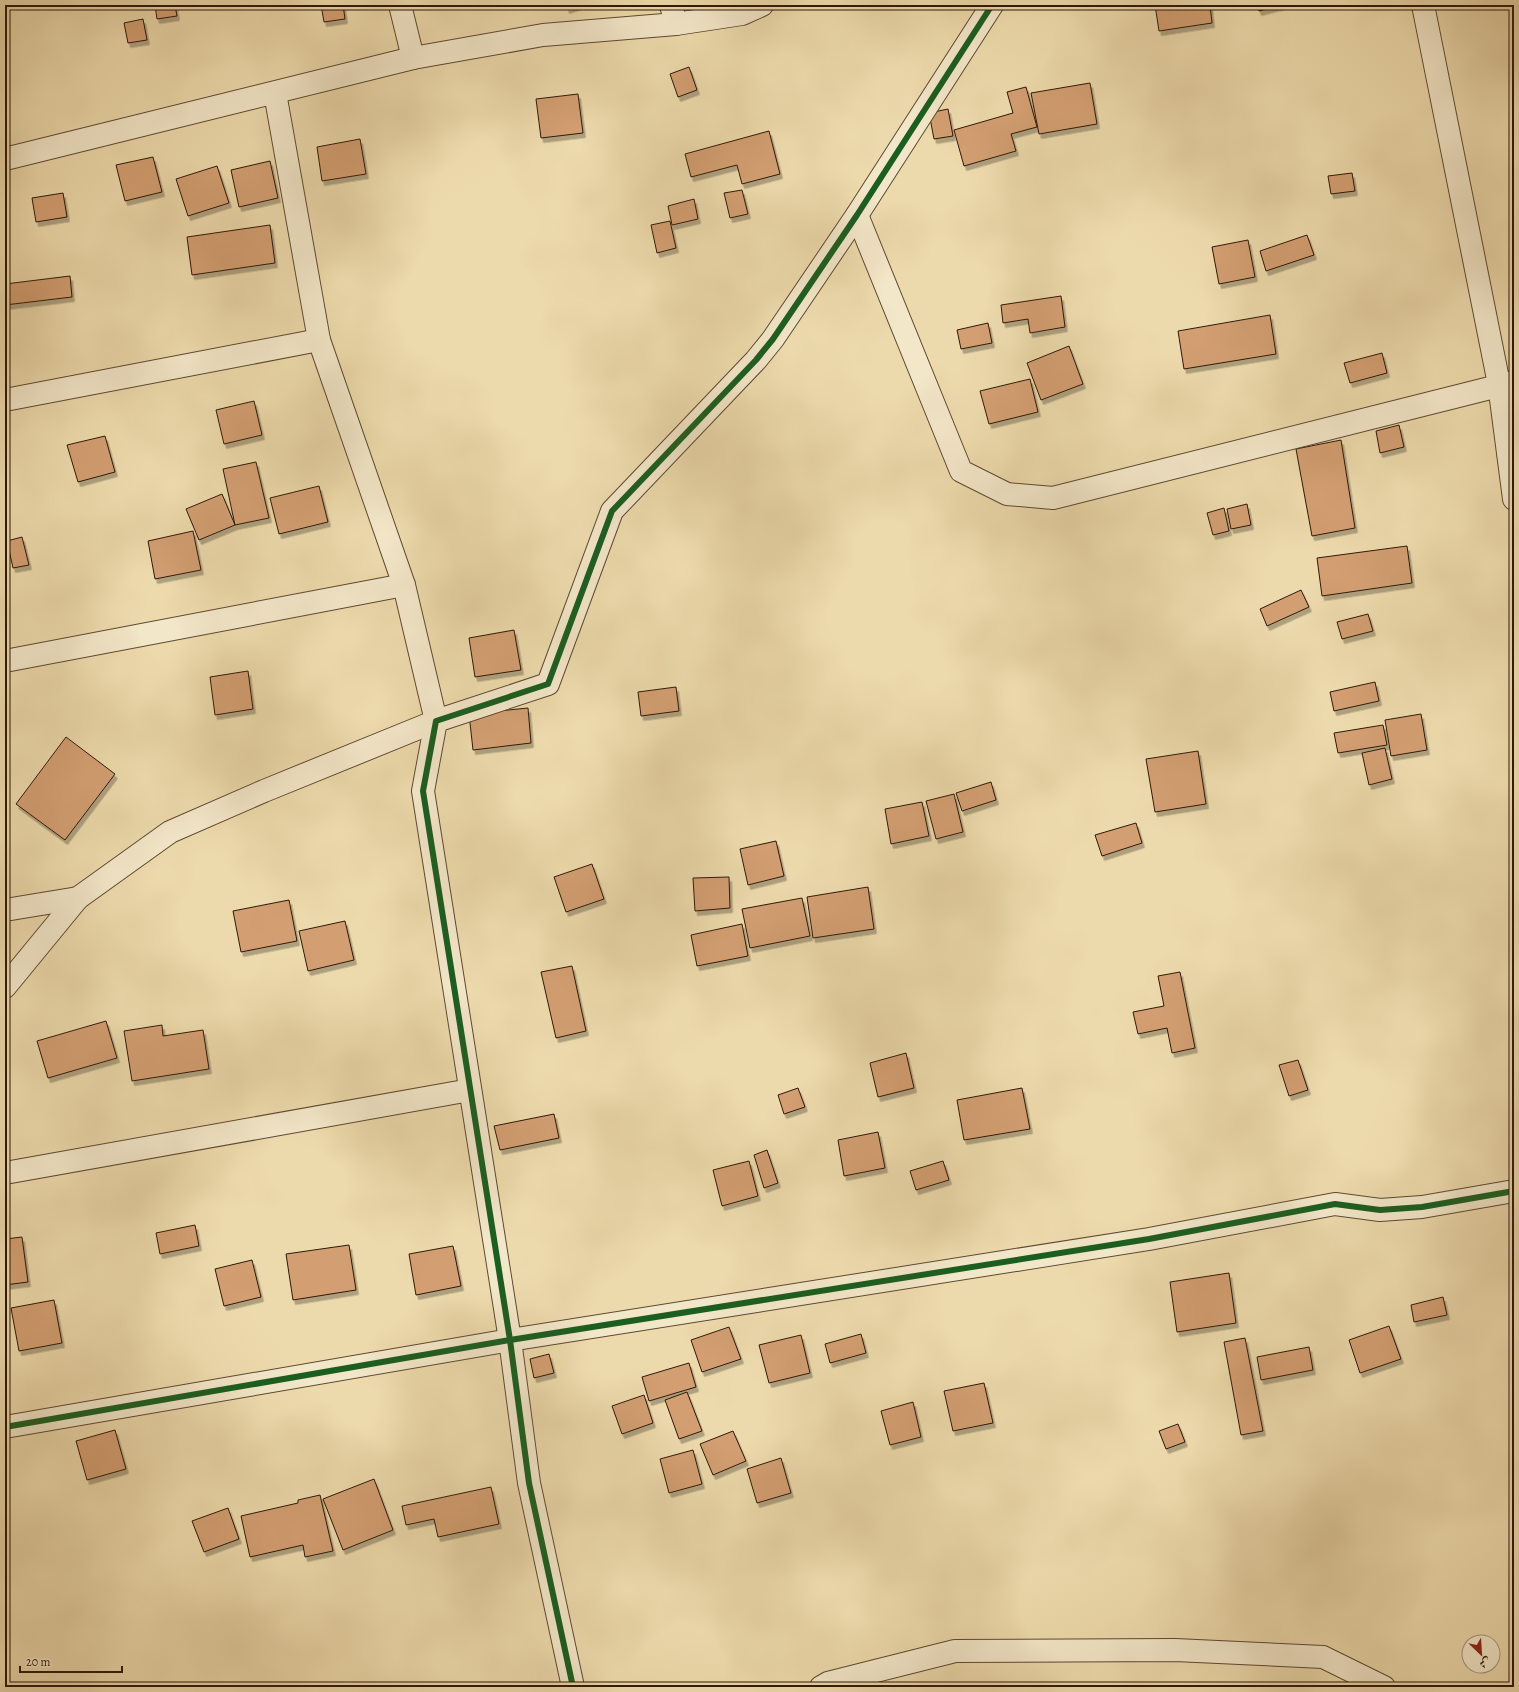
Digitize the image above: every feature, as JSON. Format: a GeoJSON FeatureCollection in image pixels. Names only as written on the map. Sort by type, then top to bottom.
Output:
{"type":"FeatureCollection","features":[{"type":"Feature","properties":{"kind":"street"},"geometry":{"type":"LineString","coordinates":[[400,5],[414,58]]}},
{"type":"Feature","properties":{"kind":"street"},"geometry":{"type":"LineString","coordinates":[[5,159],[414,58],[674,14],[742,14],[762,5]]}},
{"type":"Feature","properties":{"kind":"street"},"geometry":{"type":"LineString","coordinates":[[5,987],[78,898],[170,832],[264,791],[436,721],[548,684],[612,512],[756,360],[773,339],[857,215],[992,5]]}},
{"type":"Feature","properties":{"kind":"street"},"geometry":{"type":"LineString","coordinates":[[1423,5],[1507,383],[1514,499]]}},
{"type":"Feature","properties":{"kind":"street"},"geometry":{"type":"LineString","coordinates":[[275,93],[319,340],[404,585],[436,721],[423,791],[510,1340],[529,1483],[573,1687]]}},
{"type":"Feature","properties":{"kind":"street"},"geometry":{"type":"LineString","coordinates":[[857,215],[960,471],[1007,494],[1053,498],[1507,383]]}},
{"type":"Feature","properties":{"kind":"street"},"geometry":{"type":"LineString","coordinates":[[5,400],[319,340]]}},
{"type":"Feature","properties":{"kind":"street"},"geometry":{"type":"LineString","coordinates":[[5,661],[404,585]]}},
{"type":"Feature","properties":{"kind":"street"},"geometry":{"type":"LineString","coordinates":[[5,910],[78,898]]}},
{"type":"Feature","properties":{"kind":"street"},"geometry":{"type":"LineString","coordinates":[[5,1173],[470,1090]]}},
{"type":"Feature","properties":{"kind":"street"},"geometry":{"type":"LineString","coordinates":[[5,1427],[510,1340],[1141,1240],[1335,1204],[1380,1210],[1422,1207],[1514,1191]]}},
{"type":"Feature","properties":{"kind":"street"},"geometry":{"type":"LineString","coordinates":[[821,1687],[828,1683],[955,1651],[1175,1650],[1323,1657],[1384,1687]]}},
{"type":"Feature","properties":{"kind":"building"},"geometry":{"type":"Polygon","coordinates":[[[155,5],[175,5],[177,16],[157,19],[155,5]]]}},
{"type":"Feature","properties":{"kind":"building"},"geometry":{"type":"Polygon","coordinates":[[[321,5],[343,5],[345,19],[324,22],[321,5]]]}},
{"type":"Feature","properties":{"kind":"building"},"geometry":{"type":"Polygon","coordinates":[[[566,5],[579,5],[567,9],[566,5]]]}},
{"type":"Feature","properties":{"kind":"building"},"geometry":{"type":"Polygon","coordinates":[[[1155,5],[1210,5],[1212,23],[1159,31],[1155,5]]]}},
{"type":"Feature","properties":{"kind":"building"},"geometry":{"type":"Polygon","coordinates":[[[1257,5],[1282,5],[1259,11],[1257,5]]]}},
{"type":"Feature","properties":{"kind":"building"},"geometry":{"type":"Polygon","coordinates":[[[143,19],[147,40],[128,43],[124,23],[143,19]]]}},
{"type":"Feature","properties":{"kind":"building"},"geometry":{"type":"Polygon","coordinates":[[[689,67],[697,90],[678,97],[670,74],[689,67]]]}},
{"type":"Feature","properties":{"kind":"building"},"geometry":{"type":"Polygon","coordinates":[[[1090,83],[1097,124],[1039,134],[1031,93],[1090,83]]]}},
{"type":"Feature","properties":{"kind":"building"},"geometry":{"type":"Polygon","coordinates":[[[1026,87],[1037,127],[1011,134],[1016,151],[964,166],[954,130],[1013,113],[1007,92],[1026,87]]]}},
{"type":"Feature","properties":{"kind":"building"},"geometry":{"type":"Polygon","coordinates":[[[578,94],[583,133],[541,138],[536,99],[578,94]]]}},
{"type":"Feature","properties":{"kind":"building"},"geometry":{"type":"Polygon","coordinates":[[[948,109],[953,136],[934,139],[929,113],[948,109]]]}},
{"type":"Feature","properties":{"kind":"building"},"geometry":{"type":"Polygon","coordinates":[[[769,131],[780,174],[742,184],[737,165],[691,177],[685,154],[769,131]]]}},
{"type":"Feature","properties":{"kind":"building"},"geometry":{"type":"Polygon","coordinates":[[[360,139],[366,174],[322,181],[317,147],[360,139]]]}},
{"type":"Feature","properties":{"kind":"building"},"geometry":{"type":"Polygon","coordinates":[[[153,157],[162,192],[125,201],[116,165],[153,157]]]}},
{"type":"Feature","properties":{"kind":"building"},"geometry":{"type":"Polygon","coordinates":[[[270,161],[278,198],[239,207],[231,170],[270,161]]]}},
{"type":"Feature","properties":{"kind":"building"},"geometry":{"type":"Polygon","coordinates":[[[217,166],[229,203],[188,216],[176,179],[217,166]]]}},
{"type":"Feature","properties":{"kind":"building"},"geometry":{"type":"Polygon","coordinates":[[[1352,173],[1355,191],[1331,194],[1328,176],[1352,173]]]}},
{"type":"Feature","properties":{"kind":"building"},"geometry":{"type":"Polygon","coordinates":[[[742,190],[748,214],[730,218],[724,193],[742,190]]]}},
{"type":"Feature","properties":{"kind":"building"},"geometry":{"type":"Polygon","coordinates":[[[63,193],[67,217],[36,222],[32,198],[63,193]]]}},
{"type":"Feature","properties":{"kind":"building"},"geometry":{"type":"Polygon","coordinates":[[[694,199],[698,219],[672,225],[668,206],[694,199]]]}},
{"type":"Feature","properties":{"kind":"building"},"geometry":{"type":"Polygon","coordinates":[[[670,221],[676,248],[657,253],[651,225],[670,221]]]}},
{"type":"Feature","properties":{"kind":"building"},"geometry":{"type":"Polygon","coordinates":[[[270,225],[275,263],[192,275],[187,237],[270,225]]]}},
{"type":"Feature","properties":{"kind":"building"},"geometry":{"type":"Polygon","coordinates":[[[1307,235],[1314,255],[1266,271],[1260,251],[1307,235]]]}},
{"type":"Feature","properties":{"kind":"building"},"geometry":{"type":"Polygon","coordinates":[[[1248,240],[1255,277],[1219,284],[1212,247],[1248,240]]]}},
{"type":"Feature","properties":{"kind":"building"},"geometry":{"type":"Polygon","coordinates":[[[70,276],[72,297],[5,305],[5,284],[70,276]]]}},
{"type":"Feature","properties":{"kind":"building"},"geometry":{"type":"Polygon","coordinates":[[[1061,296],[1065,327],[1030,333],[1028,319],[1003,323],[1001,305],[1061,296]]]}},
{"type":"Feature","properties":{"kind":"building"},"geometry":{"type":"Polygon","coordinates":[[[1270,315],[1276,354],[1184,369],[1178,331],[1270,315]]]}},
{"type":"Feature","properties":{"kind":"building"},"geometry":{"type":"Polygon","coordinates":[[[988,323],[992,343],[961,349],[957,330],[988,323]]]}},
{"type":"Feature","properties":{"kind":"building"},"geometry":{"type":"Polygon","coordinates":[[[1069,346],[1083,384],[1041,400],[1027,363],[1069,346]]]}},
{"type":"Feature","properties":{"kind":"building"},"geometry":{"type":"Polygon","coordinates":[[[1382,353],[1387,373],[1350,383],[1344,363],[1382,353]]]}},
{"type":"Feature","properties":{"kind":"building"},"geometry":{"type":"Polygon","coordinates":[[[1030,379],[1038,412],[989,424],[980,391],[1030,379]]]}},
{"type":"Feature","properties":{"kind":"building"},"geometry":{"type":"Polygon","coordinates":[[[254,401],[262,435],[224,444],[216,410],[254,401]]]}},
{"type":"Feature","properties":{"kind":"building"},"geometry":{"type":"Polygon","coordinates":[[[1399,425],[1404,447],[1380,453],[1376,431],[1399,425]]]}},
{"type":"Feature","properties":{"kind":"building"},"geometry":{"type":"Polygon","coordinates":[[[105,436],[115,472],[78,482],[67,445],[105,436]]]}},
{"type":"Feature","properties":{"kind":"building"},"geometry":{"type":"Polygon","coordinates":[[[1341,440],[1355,528],[1312,536],[1296,449],[1341,440]]]}},
{"type":"Feature","properties":{"kind":"building"},"geometry":{"type":"Polygon","coordinates":[[[256,462],[269,518],[235,525],[223,469],[256,462]]]}},
{"type":"Feature","properties":{"kind":"building"},"geometry":{"type":"Polygon","coordinates":[[[319,486],[328,522],[279,534],[270,498],[319,486]]]}},
{"type":"Feature","properties":{"kind":"building"},"geometry":{"type":"Polygon","coordinates":[[[222,494],[235,525],[199,540],[186,509],[222,494]]]}},
{"type":"Feature","properties":{"kind":"building"},"geometry":{"type":"Polygon","coordinates":[[[1247,504],[1251,525],[1231,529],[1227,509],[1247,504]]]}},
{"type":"Feature","properties":{"kind":"building"},"geometry":{"type":"Polygon","coordinates":[[[1224,508],[1229,531],[1213,535],[1207,513],[1224,508]]]}},
{"type":"Feature","properties":{"kind":"building"},"geometry":{"type":"Polygon","coordinates":[[[193,531],[201,570],[155,579],[148,541],[193,531]]]}},
{"type":"Feature","properties":{"kind":"building"},"geometry":{"type":"Polygon","coordinates":[[[22,537],[29,565],[13,568],[7,541],[22,537]]]}},
{"type":"Feature","properties":{"kind":"building"},"geometry":{"type":"Polygon","coordinates":[[[1407,546],[1412,583],[1322,596],[1317,558],[1407,546]]]}},
{"type":"Feature","properties":{"kind":"building"},"geometry":{"type":"Polygon","coordinates":[[[1301,590],[1309,607],[1267,626],[1260,609],[1301,590]]]}},
{"type":"Feature","properties":{"kind":"building"},"geometry":{"type":"Polygon","coordinates":[[[1368,614],[1373,631],[1342,639],[1337,622],[1368,614]]]}},
{"type":"Feature","properties":{"kind":"building"},"geometry":{"type":"Polygon","coordinates":[[[514,630],[521,670],[475,677],[469,638],[514,630]]]}},
{"type":"Feature","properties":{"kind":"building"},"geometry":{"type":"Polygon","coordinates":[[[248,671],[253,709],[215,715],[210,677],[248,671]]]}},
{"type":"Feature","properties":{"kind":"building"},"geometry":{"type":"Polygon","coordinates":[[[1375,682],[1379,701],[1334,711],[1330,692],[1375,682]]]}},
{"type":"Feature","properties":{"kind":"building"},"geometry":{"type":"Polygon","coordinates":[[[676,687],[679,711],[641,716],[638,692],[676,687]]]}},
{"type":"Feature","properties":{"kind":"building"},"geometry":{"type":"Polygon","coordinates":[[[528,708],[531,743],[473,750],[469,714],[528,708]]]}},
{"type":"Feature","properties":{"kind":"building"},"geometry":{"type":"Polygon","coordinates":[[[1421,714],[1427,750],[1391,756],[1385,720],[1421,714]]]}},
{"type":"Feature","properties":{"kind":"building"},"geometry":{"type":"Polygon","coordinates":[[[1383,725],[1387,745],[1338,753],[1334,733],[1383,725]]]}},
{"type":"Feature","properties":{"kind":"building"},"geometry":{"type":"Polygon","coordinates":[[[66,737],[115,774],[65,840],[16,804],[66,737]]]}},
{"type":"Feature","properties":{"kind":"building"},"geometry":{"type":"Polygon","coordinates":[[[1385,748],[1392,779],[1369,785],[1362,753],[1385,748]]]}},
{"type":"Feature","properties":{"kind":"building"},"geometry":{"type":"Polygon","coordinates":[[[1198,751],[1206,804],[1155,812],[1146,759],[1198,751]]]}},
{"type":"Feature","properties":{"kind":"building"},"geometry":{"type":"Polygon","coordinates":[[[991,782],[996,800],[962,811],[956,793],[991,782]]]}},
{"type":"Feature","properties":{"kind":"building"},"geometry":{"type":"Polygon","coordinates":[[[954,794],[963,832],[936,839],[926,801],[954,794]]]}},
{"type":"Feature","properties":{"kind":"building"},"geometry":{"type":"Polygon","coordinates":[[[922,802],[929,836],[891,844],[885,809],[922,802]]]}},
{"type":"Feature","properties":{"kind":"building"},"geometry":{"type":"Polygon","coordinates":[[[1136,823],[1142,843],[1102,856],[1095,835],[1136,823]]]}},
{"type":"Feature","properties":{"kind":"building"},"geometry":{"type":"Polygon","coordinates":[[[776,841],[784,876],[748,885],[740,849],[776,841]]]}},
{"type":"Feature","properties":{"kind":"building"},"geometry":{"type":"Polygon","coordinates":[[[592,864],[604,899],[566,912],[554,877],[592,864]]]}},
{"type":"Feature","properties":{"kind":"building"},"geometry":{"type":"Polygon","coordinates":[[[729,877],[730,908],[695,911],[693,878],[729,877]]]}},
{"type":"Feature","properties":{"kind":"building"},"geometry":{"type":"Polygon","coordinates":[[[868,887],[874,929],[813,938],[807,897],[868,887]]]}},
{"type":"Feature","properties":{"kind":"building"},"geometry":{"type":"Polygon","coordinates":[[[802,898],[810,936],[750,948],[742,909],[802,898]]]}},
{"type":"Feature","properties":{"kind":"building"},"geometry":{"type":"Polygon","coordinates":[[[289,900],[297,941],[241,952],[233,911],[289,900]]]}},
{"type":"Feature","properties":{"kind":"building"},"geometry":{"type":"Polygon","coordinates":[[[345,921],[354,960],[308,971],[299,931],[345,921]]]}},
{"type":"Feature","properties":{"kind":"building"},"geometry":{"type":"Polygon","coordinates":[[[742,924],[748,956],[697,966],[691,935],[742,924]]]}},
{"type":"Feature","properties":{"kind":"building"},"geometry":{"type":"Polygon","coordinates":[[[572,966],[586,1031],[556,1038],[541,972],[572,966]]]}},
{"type":"Feature","properties":{"kind":"building"},"geometry":{"type":"Polygon","coordinates":[[[1180,972],[1195,1048],[1172,1053],[1167,1028],[1138,1034],[1133,1012],[1164,1006],[1158,976],[1180,972]]]}},
{"type":"Feature","properties":{"kind":"building"},"geometry":{"type":"Polygon","coordinates":[[[106,1021],[117,1058],[48,1078],[37,1041],[106,1021]]]}},
{"type":"Feature","properties":{"kind":"building"},"geometry":{"type":"Polygon","coordinates":[[[162,1025],[163,1036],[203,1030],[209,1069],[132,1081],[124,1031],[162,1025]]]}},
{"type":"Feature","properties":{"kind":"building"},"geometry":{"type":"Polygon","coordinates":[[[906,1053],[914,1088],[878,1097],[870,1063],[906,1053]]]}},
{"type":"Feature","properties":{"kind":"building"},"geometry":{"type":"Polygon","coordinates":[[[1298,1060],[1308,1090],[1289,1096],[1279,1065],[1298,1060]]]}},
{"type":"Feature","properties":{"kind":"building"},"geometry":{"type":"Polygon","coordinates":[[[798,1088],[805,1107],[784,1114],[778,1095],[798,1088]]]}},
{"type":"Feature","properties":{"kind":"building"},"geometry":{"type":"Polygon","coordinates":[[[1022,1088],[1030,1129],[964,1140],[957,1100],[1022,1088]]]}},
{"type":"Feature","properties":{"kind":"building"},"geometry":{"type":"Polygon","coordinates":[[[554,1114],[559,1138],[500,1150],[494,1126],[554,1114]]]}},
{"type":"Feature","properties":{"kind":"building"},"geometry":{"type":"Polygon","coordinates":[[[878,1132],[885,1168],[844,1176],[838,1140],[878,1132]]]}},
{"type":"Feature","properties":{"kind":"building"},"geometry":{"type":"Polygon","coordinates":[[[767,1150],[778,1183],[764,1188],[754,1155],[767,1150]]]}},
{"type":"Feature","properties":{"kind":"building"},"geometry":{"type":"Polygon","coordinates":[[[749,1161],[758,1196],[722,1206],[713,1170],[749,1161]]]}},
{"type":"Feature","properties":{"kind":"building"},"geometry":{"type":"Polygon","coordinates":[[[943,1161],[949,1180],[916,1190],[910,1171],[943,1161]]]}},
{"type":"Feature","properties":{"kind":"building"},"geometry":{"type":"Polygon","coordinates":[[[195,1225],[199,1246],[160,1254],[156,1233],[195,1225]]]}},
{"type":"Feature","properties":{"kind":"building"},"geometry":{"type":"Polygon","coordinates":[[[22,1237],[28,1282],[5,1285],[5,1239],[22,1237]]]}},
{"type":"Feature","properties":{"kind":"building"},"geometry":{"type":"Polygon","coordinates":[[[349,1245],[356,1290],[293,1300],[286,1254],[349,1245]]]}},
{"type":"Feature","properties":{"kind":"building"},"geometry":{"type":"Polygon","coordinates":[[[453,1246],[461,1286],[416,1295],[409,1254],[453,1246]]]}},
{"type":"Feature","properties":{"kind":"building"},"geometry":{"type":"Polygon","coordinates":[[[252,1260],[261,1297],[224,1306],[215,1269],[252,1260]]]}},
{"type":"Feature","properties":{"kind":"building"},"geometry":{"type":"Polygon","coordinates":[[[1229,1273],[1236,1323],[1177,1332],[1170,1282],[1229,1273]]]}},
{"type":"Feature","properties":{"kind":"building"},"geometry":{"type":"Polygon","coordinates":[[[1443,1297],[1447,1315],[1414,1322],[1411,1305],[1443,1297]]]}},
{"type":"Feature","properties":{"kind":"building"},"geometry":{"type":"Polygon","coordinates":[[[54,1300],[62,1343],[19,1351],[11,1308],[54,1300]]]}},
{"type":"Feature","properties":{"kind":"building"},"geometry":{"type":"Polygon","coordinates":[[[1389,1326],[1401,1359],[1360,1373],[1349,1340],[1389,1326]]]}},
{"type":"Feature","properties":{"kind":"building"},"geometry":{"type":"Polygon","coordinates":[[[729,1327],[741,1359],[702,1372],[691,1340],[729,1327]]]}},
{"type":"Feature","properties":{"kind":"building"},"geometry":{"type":"Polygon","coordinates":[[[861,1334],[866,1353],[830,1363],[825,1344],[861,1334]]]}},
{"type":"Feature","properties":{"kind":"building"},"geometry":{"type":"Polygon","coordinates":[[[801,1335],[810,1373],[769,1383],[759,1345],[801,1335]]]}},
{"type":"Feature","properties":{"kind":"building"},"geometry":{"type":"Polygon","coordinates":[[[1245,1338],[1263,1431],[1241,1435],[1224,1342],[1245,1338]]]}},
{"type":"Feature","properties":{"kind":"building"},"geometry":{"type":"Polygon","coordinates":[[[1309,1347],[1313,1370],[1261,1380],[1257,1357],[1309,1347]]]}},
{"type":"Feature","properties":{"kind":"building"},"geometry":{"type":"Polygon","coordinates":[[[549,1354],[554,1373],[534,1378],[530,1359],[549,1354]]]}},
{"type":"Feature","properties":{"kind":"building"},"geometry":{"type":"Polygon","coordinates":[[[689,1363],[696,1387],[649,1401],[642,1377],[689,1363]]]}},
{"type":"Feature","properties":{"kind":"building"},"geometry":{"type":"Polygon","coordinates":[[[984,1383],[993,1423],[953,1431],[944,1391],[984,1383]]]}},
{"type":"Feature","properties":{"kind":"building"},"geometry":{"type":"Polygon","coordinates":[[[687,1392],[702,1431],[679,1439],[665,1400],[687,1392]]]}},
{"type":"Feature","properties":{"kind":"building"},"geometry":{"type":"Polygon","coordinates":[[[644,1395],[653,1423],[622,1434],[612,1406],[644,1395]]]}},
{"type":"Feature","properties":{"kind":"building"},"geometry":{"type":"Polygon","coordinates":[[[913,1402],[921,1437],[890,1445],[881,1411],[913,1402]]]}},
{"type":"Feature","properties":{"kind":"building"},"geometry":{"type":"Polygon","coordinates":[[[1178,1424],[1185,1442],[1166,1449],[1159,1431],[1178,1424]]]}},
{"type":"Feature","properties":{"kind":"building"},"geometry":{"type":"Polygon","coordinates":[[[115,1430],[126,1469],[87,1480],[76,1441],[115,1430]]]}},
{"type":"Feature","properties":{"kind":"building"},"geometry":{"type":"Polygon","coordinates":[[[733,1431],[746,1461],[713,1475],[700,1444],[733,1431]]]}},
{"type":"Feature","properties":{"kind":"building"},"geometry":{"type":"Polygon","coordinates":[[[693,1450],[702,1484],[669,1493],[660,1459],[693,1450]]]}},
{"type":"Feature","properties":{"kind":"building"},"geometry":{"type":"Polygon","coordinates":[[[781,1458],[791,1493],[757,1503],[747,1469],[781,1458]]]}},
{"type":"Feature","properties":{"kind":"building"},"geometry":{"type":"Polygon","coordinates":[[[374,1479],[393,1530],[343,1550],[323,1499],[374,1479]]]}},
{"type":"Feature","properties":{"kind":"building"},"geometry":{"type":"Polygon","coordinates":[[[491,1487],[499,1524],[438,1537],[434,1519],[406,1525],[402,1506],[491,1487]]]}},
{"type":"Feature","properties":{"kind":"building"},"geometry":{"type":"Polygon","coordinates":[[[320,1495],[333,1551],[305,1557],[303,1545],[250,1557],[241,1516],[298,1503],[298,1500],[320,1495]]]}},
{"type":"Feature","properties":{"kind":"building"},"geometry":{"type":"Polygon","coordinates":[[[228,1508],[239,1539],[204,1552],[192,1521],[228,1508]]]}},
{"type":"Feature","properties":{"kind":"cycle path"},"geometry":{"type":"LineString","coordinates":[[573,1687],[529,1483],[510,1340],[423,791],[436,721],[548,684],[612,511],[756,360],[773,339],[857,215],[992,5]]}},
{"type":"Feature","properties":{"kind":"cycle path"},"geometry":{"type":"LineString","coordinates":[[5,1427],[510,1340],[1149,1239],[1335,1204],[1380,1210],[1422,1207],[1514,1191]]}}]}
